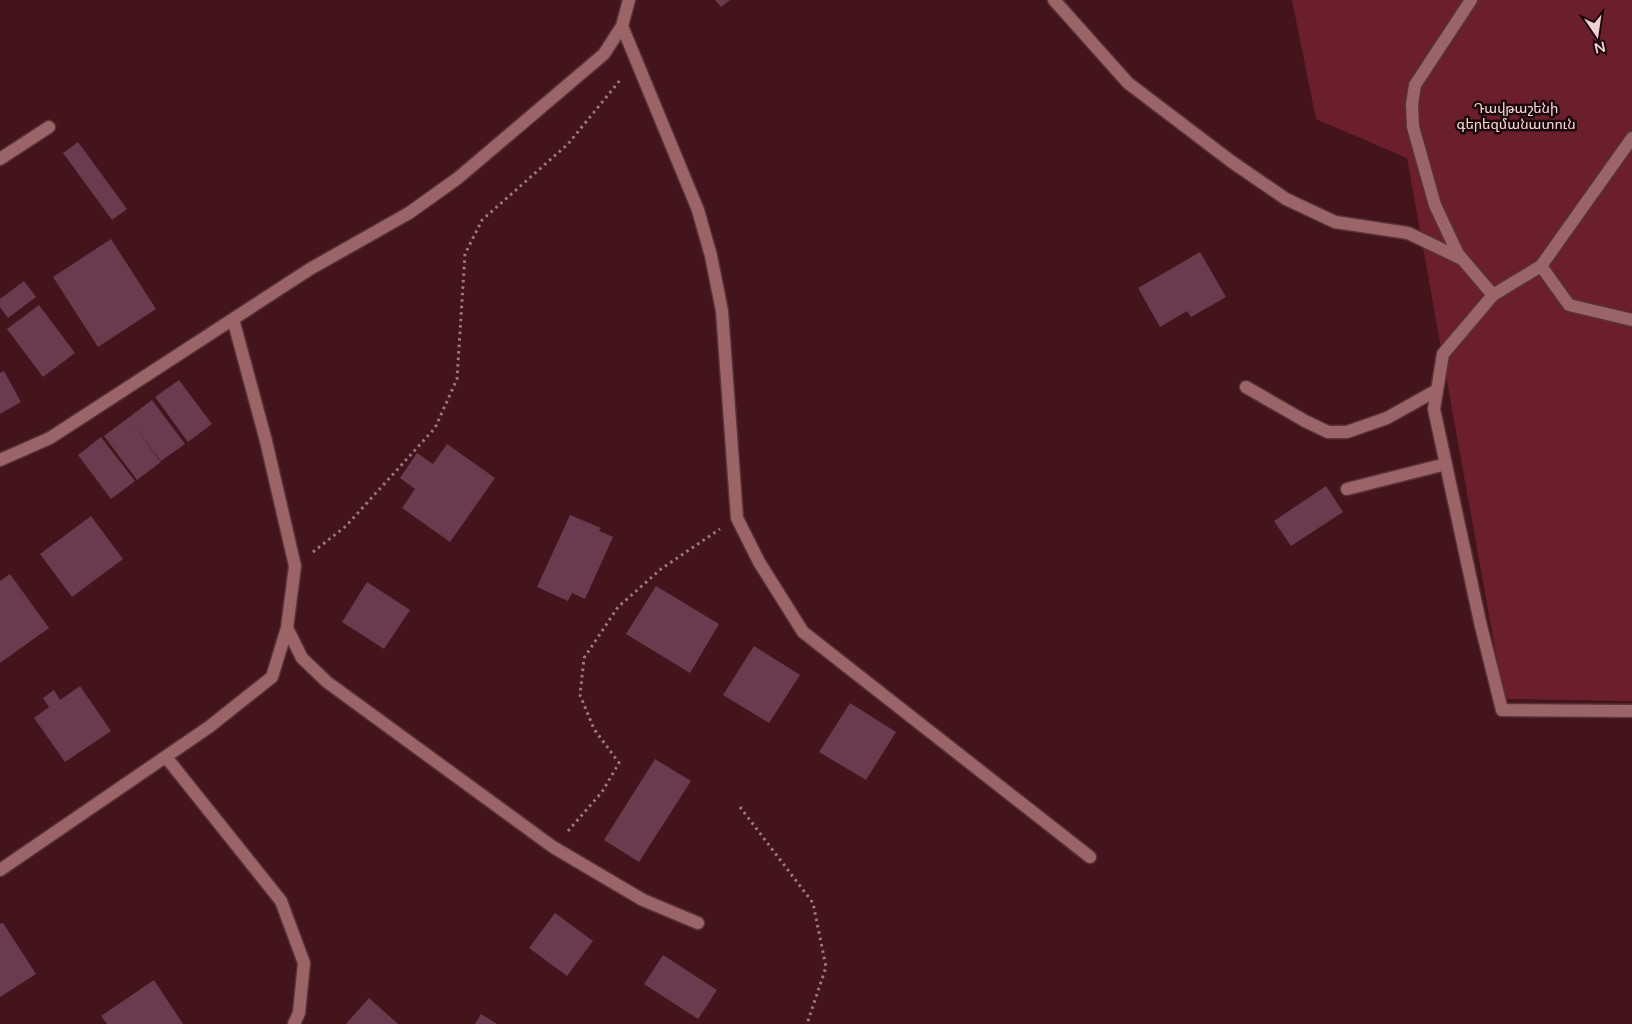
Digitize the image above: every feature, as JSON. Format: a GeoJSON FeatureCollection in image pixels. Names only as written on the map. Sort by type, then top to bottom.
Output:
{"type":"FeatureCollection","features":[{"type":"Feature","properties":{"kind":"street"},"geometry":{"type":"LineString","coordinates":[[0,460],[50,438],[310,269],[409,213],[458,178],[604,54],[622,26],[629,0]]}},
{"type":"Feature","properties":{"kind":"street"},"geometry":{"type":"LineString","coordinates":[[1054,0],[1128,82],[1232,162],[1286,199],[1335,222],[1408,233],[1462,259]]}},
{"type":"Feature","properties":{"kind":"street"},"geometry":{"type":"LineString","coordinates":[[1471,0],[1415,85],[1412,104],[1413,127],[1435,205],[1458,254],[1493,295]]}},
{"type":"Feature","properties":{"kind":"street"},"geometry":{"type":"LineString","coordinates":[[622,26],[698,210],[711,256],[722,311],[737,518],[759,562],[803,632],[1090,857]]}},
{"type":"Feature","properties":{"kind":"street"},"geometry":{"type":"LineString","coordinates":[[0,159],[49,128]]}},
{"type":"Feature","properties":{"kind":"street"},"geometry":{"type":"LineString","coordinates":[[1632,138],[1541,266],[1493,295],[1443,354],[1434,409],[1480,622],[1502,710],[1632,711]]}},
{"type":"Feature","properties":{"kind":"street"},"geometry":{"type":"LineString","coordinates":[[1541,266],[1570,305],[1632,320]]}},
{"type":"Feature","properties":{"kind":"street"},"geometry":{"type":"LineString","coordinates":[[0,870],[209,727],[272,677],[287,628],[295,566],[266,441],[233,319]]}},
{"type":"Feature","properties":{"kind":"street"},"geometry":{"type":"LineString","coordinates":[[1246,387],[1328,432],[1347,432],[1387,418],[1437,390]]}},
{"type":"Feature","properties":{"kind":"street"},"geometry":{"type":"LineString","coordinates":[[1348,489],[1446,464]]}},
{"type":"Feature","properties":{"kind":"street"},"geometry":{"type":"LineString","coordinates":[[287,628],[302,658],[327,682],[553,847],[643,900],[698,923]]}},
{"type":"Feature","properties":{"kind":"street"},"geometry":{"type":"LineString","coordinates":[[166,757],[281,901],[304,964],[299,1013],[294,1024]]}},
{"type":"Feature","properties":{"kind":"path"},"geometry":{"type":"LineString","coordinates":[[295,566],[346,526],[435,428],[457,379],[465,254],[482,220],[568,144],[636,61]]}},
{"type":"Feature","properties":{"kind":"path"},"geometry":{"type":"LineString","coordinates":[[553,847],[602,792],[619,763],[594,729],[580,695],[584,658],[618,607],[661,569],[737,518]]}},
{"type":"Feature","properties":{"kind":"path"},"geometry":{"type":"LineString","coordinates":[[740,807],[813,903],[826,967],[807,1024]]}},
{"type":"Feature","properties":{"kind":"green space","name":"Դավթաշենի գերեզմանատուն"},"geometry":{"type":"Polygon","coordinates":[[[1292,0],[1632,0],[1632,701],[1504,699],[1407,158],[1316,119],[1292,0]]]}},
{"type":"Feature","properties":{"kind":"building"},"geometry":{"type":"Polygon","coordinates":[[[715,0],[730,0],[721,7],[715,0]]]}},
{"type":"Feature","properties":{"kind":"building"},"geometry":{"type":"Polygon","coordinates":[[[78,142],[127,209],[112,220],[63,153],[78,142]]]}},
{"type":"Feature","properties":{"kind":"building"},"geometry":{"type":"Polygon","coordinates":[[[111,239],[156,309],[98,347],[53,277],[111,239]]]}},
{"type":"Feature","properties":{"kind":"building"},"geometry":{"type":"Polygon","coordinates":[[[1200,252],[1226,297],[1191,317],[1187,311],[1160,327],[1138,288],[1200,252]]]}},
{"type":"Feature","properties":{"kind":"building"},"geometry":{"type":"Polygon","coordinates":[[[24,281],[36,297],[8,318],[0,307],[0,299],[24,281]]]}},
{"type":"Feature","properties":{"kind":"building"},"geometry":{"type":"Polygon","coordinates":[[[39,305],[75,353],[43,377],[7,329],[39,305]]]}},
{"type":"Feature","properties":{"kind":"building"},"geometry":{"type":"Polygon","coordinates":[[[4,371],[21,402],[0,414],[0,373],[4,371]]]}},
{"type":"Feature","properties":{"kind":"building"},"geometry":{"type":"Polygon","coordinates":[[[179,380],[212,424],[188,442],[155,397],[179,380]]]}},
{"type":"Feature","properties":{"kind":"building"},"geometry":{"type":"Polygon","coordinates":[[[152,400],[185,444],[161,461],[128,418],[152,400]]]}},
{"type":"Feature","properties":{"kind":"building"},"geometry":{"type":"Polygon","coordinates":[[[128,418],[161,462],[137,480],[104,436],[128,418]]]}},
{"type":"Feature","properties":{"kind":"building"},"geometry":{"type":"Polygon","coordinates":[[[101,437],[135,481],[111,499],[78,455],[101,437]]]}},
{"type":"Feature","properties":{"kind":"building"},"geometry":{"type":"Polygon","coordinates":[[[447,444],[495,478],[450,542],[402,508],[415,489],[400,478],[417,453],[433,464],[447,444]]]}},
{"type":"Feature","properties":{"kind":"building"},"geometry":{"type":"Polygon","coordinates":[[[1326,486],[1343,512],[1291,546],[1274,521],[1326,486]]]}},
{"type":"Feature","properties":{"kind":"building"},"geometry":{"type":"Polygon","coordinates":[[[570,515],[601,528],[599,531],[613,537],[585,599],[572,593],[568,601],[537,587],[570,515]]]}},
{"type":"Feature","properties":{"kind":"building"},"geometry":{"type":"Polygon","coordinates":[[[91,516],[123,559],[72,597],[40,554],[91,516]]]}},
{"type":"Feature","properties":{"kind":"building"},"geometry":{"type":"Polygon","coordinates":[[[10,574],[49,628],[0,663],[0,581],[10,574]]]}},
{"type":"Feature","properties":{"kind":"building"},"geometry":{"type":"Polygon","coordinates":[[[367,582],[410,610],[384,649],[342,622],[367,582]]]}},
{"type":"Feature","properties":{"kind":"building"},"geometry":{"type":"Polygon","coordinates":[[[656,586],[719,624],[690,673],[626,634],[656,586]]]}},
{"type":"Feature","properties":{"kind":"building"},"geometry":{"type":"Polygon","coordinates":[[[754,646],[800,675],[769,723],[723,695],[754,646]]]}},
{"type":"Feature","properties":{"kind":"building"},"geometry":{"type":"Polygon","coordinates":[[[80,686],[111,731],[65,762],[34,718],[49,707],[43,698],[54,690],[60,700],[80,686]]]}},
{"type":"Feature","properties":{"kind":"building"},"geometry":{"type":"Polygon","coordinates":[[[850,703],[896,732],[866,780],[819,752],[850,703]]]}},
{"type":"Feature","properties":{"kind":"building"},"geometry":{"type":"Polygon","coordinates":[[[655,759],[691,781],[639,862],[604,840],[655,759]]]}},
{"type":"Feature","properties":{"kind":"building"},"geometry":{"type":"Polygon","coordinates":[[[555,913],[593,941],[567,976],[529,948],[555,913]]]}},
{"type":"Feature","properties":{"kind":"building"},"geometry":{"type":"Polygon","coordinates":[[[3,923],[36,974],[0,997],[0,924],[3,923]]]}},
{"type":"Feature","properties":{"kind":"building"},"geometry":{"type":"Polygon","coordinates":[[[663,955],[717,990],[698,1019],[644,984],[663,955]]]}},
{"type":"Feature","properties":{"kind":"building"},"geometry":{"type":"Polygon","coordinates":[[[154,980],[183,1024],[107,1024],[101,1016],[154,980]]]}},
{"type":"Feature","properties":{"kind":"building"},"geometry":{"type":"Polygon","coordinates":[[[369,998],[398,1024],[346,1024],[369,998]]]}},
{"type":"Feature","properties":{"kind":"building"},"geometry":{"type":"Polygon","coordinates":[[[481,1014],[497,1024],[475,1024],[481,1014]]]}}]}
